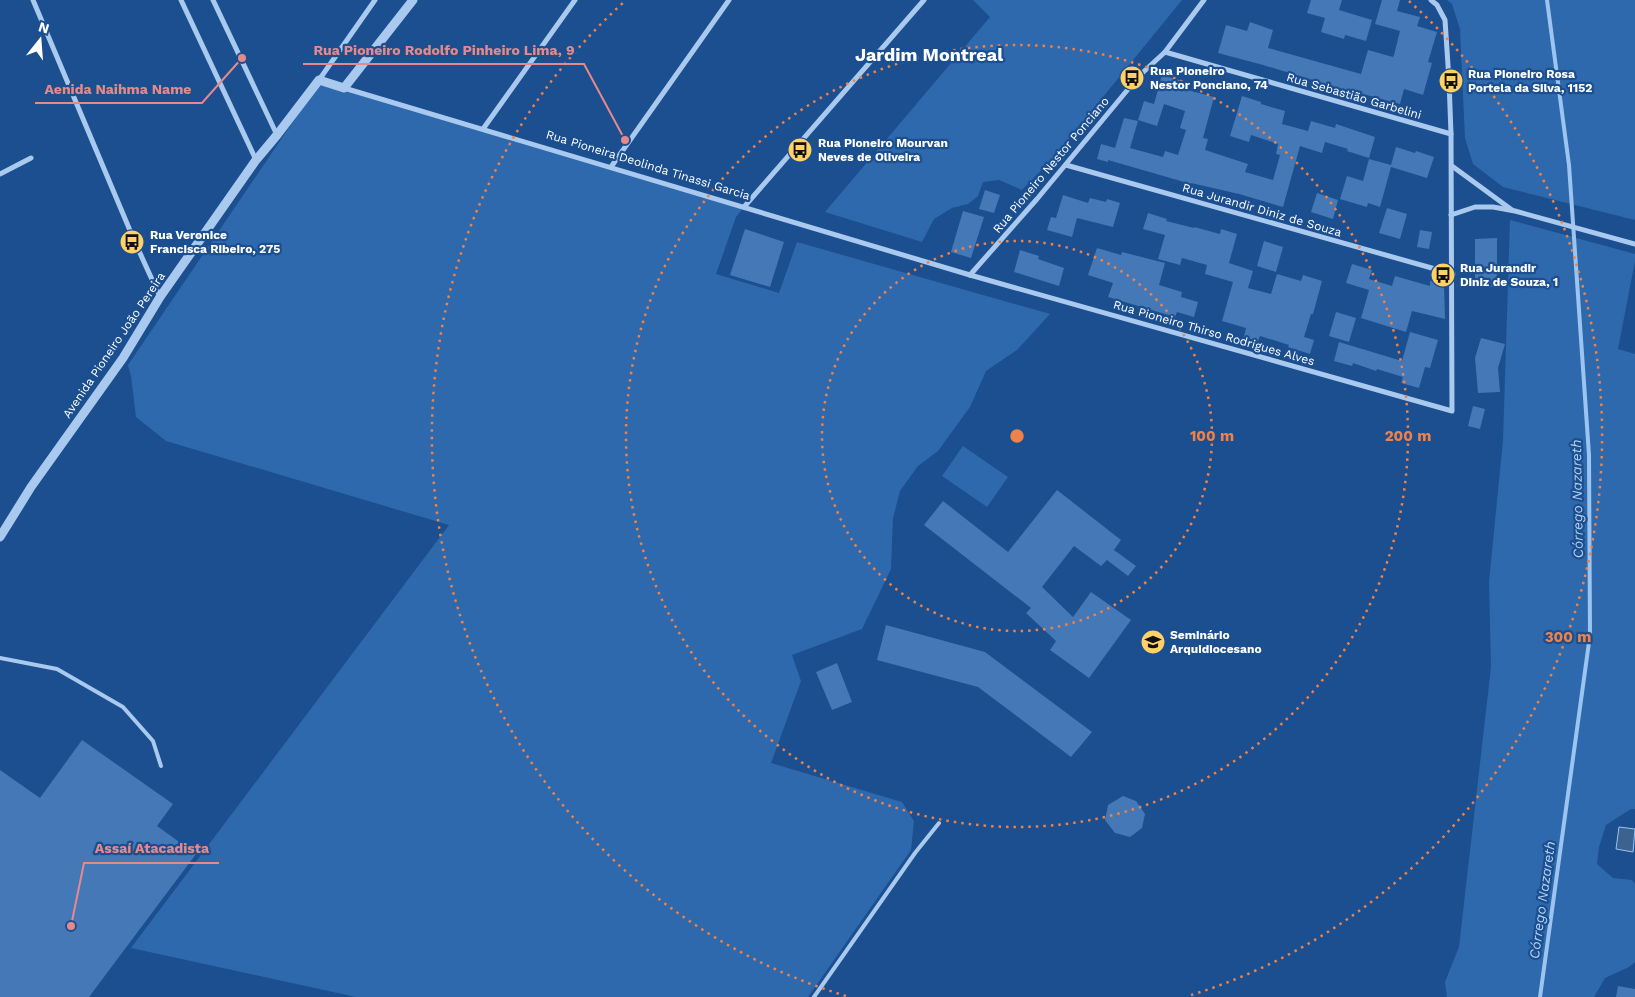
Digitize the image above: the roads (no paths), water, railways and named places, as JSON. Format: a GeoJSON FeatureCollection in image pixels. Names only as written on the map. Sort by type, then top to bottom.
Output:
{"type":"FeatureCollection","features":[{"type":"Feature","properties":{"kind":"street"},"geometry":{"type":"LineString","coordinates":[[33,0],[160,297]]}},
{"type":"Feature","properties":{"kind":"street"},"geometry":{"type":"LineString","coordinates":[[181,0],[256,160]]}},
{"type":"Feature","properties":{"kind":"street"},"geometry":{"type":"LineString","coordinates":[[213,0],[277,135]]}},
{"type":"Feature","properties":{"kind":"street","name":"Avenida Pioneiro João Pereira"},"geometry":{"type":"LineString","coordinates":[[0,537],[32,487],[123,358],[160,297],[256,160],[319,80],[375,0]]}},
{"type":"Feature","properties":{"kind":"street"},"geometry":{"type":"LineString","coordinates":[[344,88],[413,0]]}},
{"type":"Feature","properties":{"kind":"street"},"geometry":{"type":"LineString","coordinates":[[483,129],[575,0]]}},
{"type":"Feature","properties":{"kind":"street"},"geometry":{"type":"LineString","coordinates":[[611,167],[729,0]]}},
{"type":"Feature","properties":{"kind":"street"},"geometry":{"type":"LineString","coordinates":[[744,207],[924,0]]}},
{"type":"Feature","properties":{"kind":"street","name":"Rua Pioneiro Nestor Ponciano"},"geometry":{"type":"LineString","coordinates":[[970,275],[1139,76],[1165,52],[1204,0]]}},
{"type":"Feature","properties":{"kind":"street"},"geometry":{"type":"LineString","coordinates":[[1431,0],[1437,5],[1445,20],[1452,166],[1452,274]]}},
{"type":"Feature","properties":{"kind":"street","name":"Rua Sebastião Garbelini"},"geometry":{"type":"LineString","coordinates":[[1165,52],[1451,134]]}},
{"type":"Feature","properties":{"kind":"street","name":"Rua Pioneira Deolinda Tinassi Garcia"},"geometry":{"type":"LineString","coordinates":[[319,80],[970,275]]}},
{"type":"Feature","properties":{"kind":"street"},"geometry":{"type":"LineString","coordinates":[[0,174],[31,158]]}},
{"type":"Feature","properties":{"kind":"street","name":"Rua Jurandir Diniz de Souza"},"geometry":{"type":"LineString","coordinates":[[1066,164],[1452,274]]}},
{"type":"Feature","properties":{"kind":"street"},"geometry":{"type":"LineString","coordinates":[[1452,166],[1515,211]]}},
{"type":"Feature","properties":{"kind":"street"},"geometry":{"type":"LineString","coordinates":[[1451,215],[1475,207],[1492,207],[1515,211],[1635,244]]}},
{"type":"Feature","properties":{"kind":"street","name":"Rua Pioneiro Thirso Rodrigues Alves"},"geometry":{"type":"LineString","coordinates":[[970,275],[1452,411],[1452,274]]}},
{"type":"Feature","properties":{"kind":"lane"},"geometry":{"type":"LineString","coordinates":[[0,658],[56,669],[123,707],[153,741],[161,766]]}},
{"type":"Feature","properties":{"kind":"lane"},"geometry":{"type":"LineString","coordinates":[[814,997],[915,853],[939,823]]}},
{"type":"Feature","properties":{"kind":"waterway","name":"Córrego Nazareth"},"geometry":{"type":"LineString","coordinates":[[1540,997],[1590,635],[1589,455],[1569,165],[1547,0]]}},
{"type":"Feature","properties":{"kind":"place","name":"Aenida Naihma Name"},"geometry":{"type":"Point","coordinates":[242,58]}},
{"type":"Feature","properties":{"kind":"place","name":"Rua Pioneiro Nestor Ponciano, 74"},"geometry":{"type":"Point","coordinates":[1132,78]}},
{"type":"Feature","properties":{"kind":"place","name":"Rua Pioneiro Rosa Portela da Silva, 1152"},"geometry":{"type":"Point","coordinates":[1451,81]}},
{"type":"Feature","properties":{"kind":"place","name":"Rua Pioneiro Rodolfo Pinheiro Lima, 9"},"geometry":{"type":"Point","coordinates":[625,140]}},
{"type":"Feature","properties":{"kind":"place","name":"Rua Pioneiro Mourvan Neves de Oliveira"},"geometry":{"type":"Point","coordinates":[800,150]}},
{"type":"Feature","properties":{"kind":"place","name":"Rua Veronice Francisca Ribeiro, 275"},"geometry":{"type":"Point","coordinates":[132,242]}},
{"type":"Feature","properties":{"kind":"place","name":"Rua Jurandir Diniz de Souza, 1"},"geometry":{"type":"Point","coordinates":[1443,275]}},
{"type":"Feature","properties":{"kind":"place","name":"Seminário Arquidiocesano"},"geometry":{"type":"Point","coordinates":[1153,642]}},
{"type":"Feature","properties":{"kind":"place","name":"Assaí Atacadista"},"geometry":{"type":"Point","coordinates":[71,926]}},
{"type":"Feature","properties":{"kind":"district","name":"Jardim Montreal"},"geometry":{"type":"Point","coordinates":[929,54]}}]}
